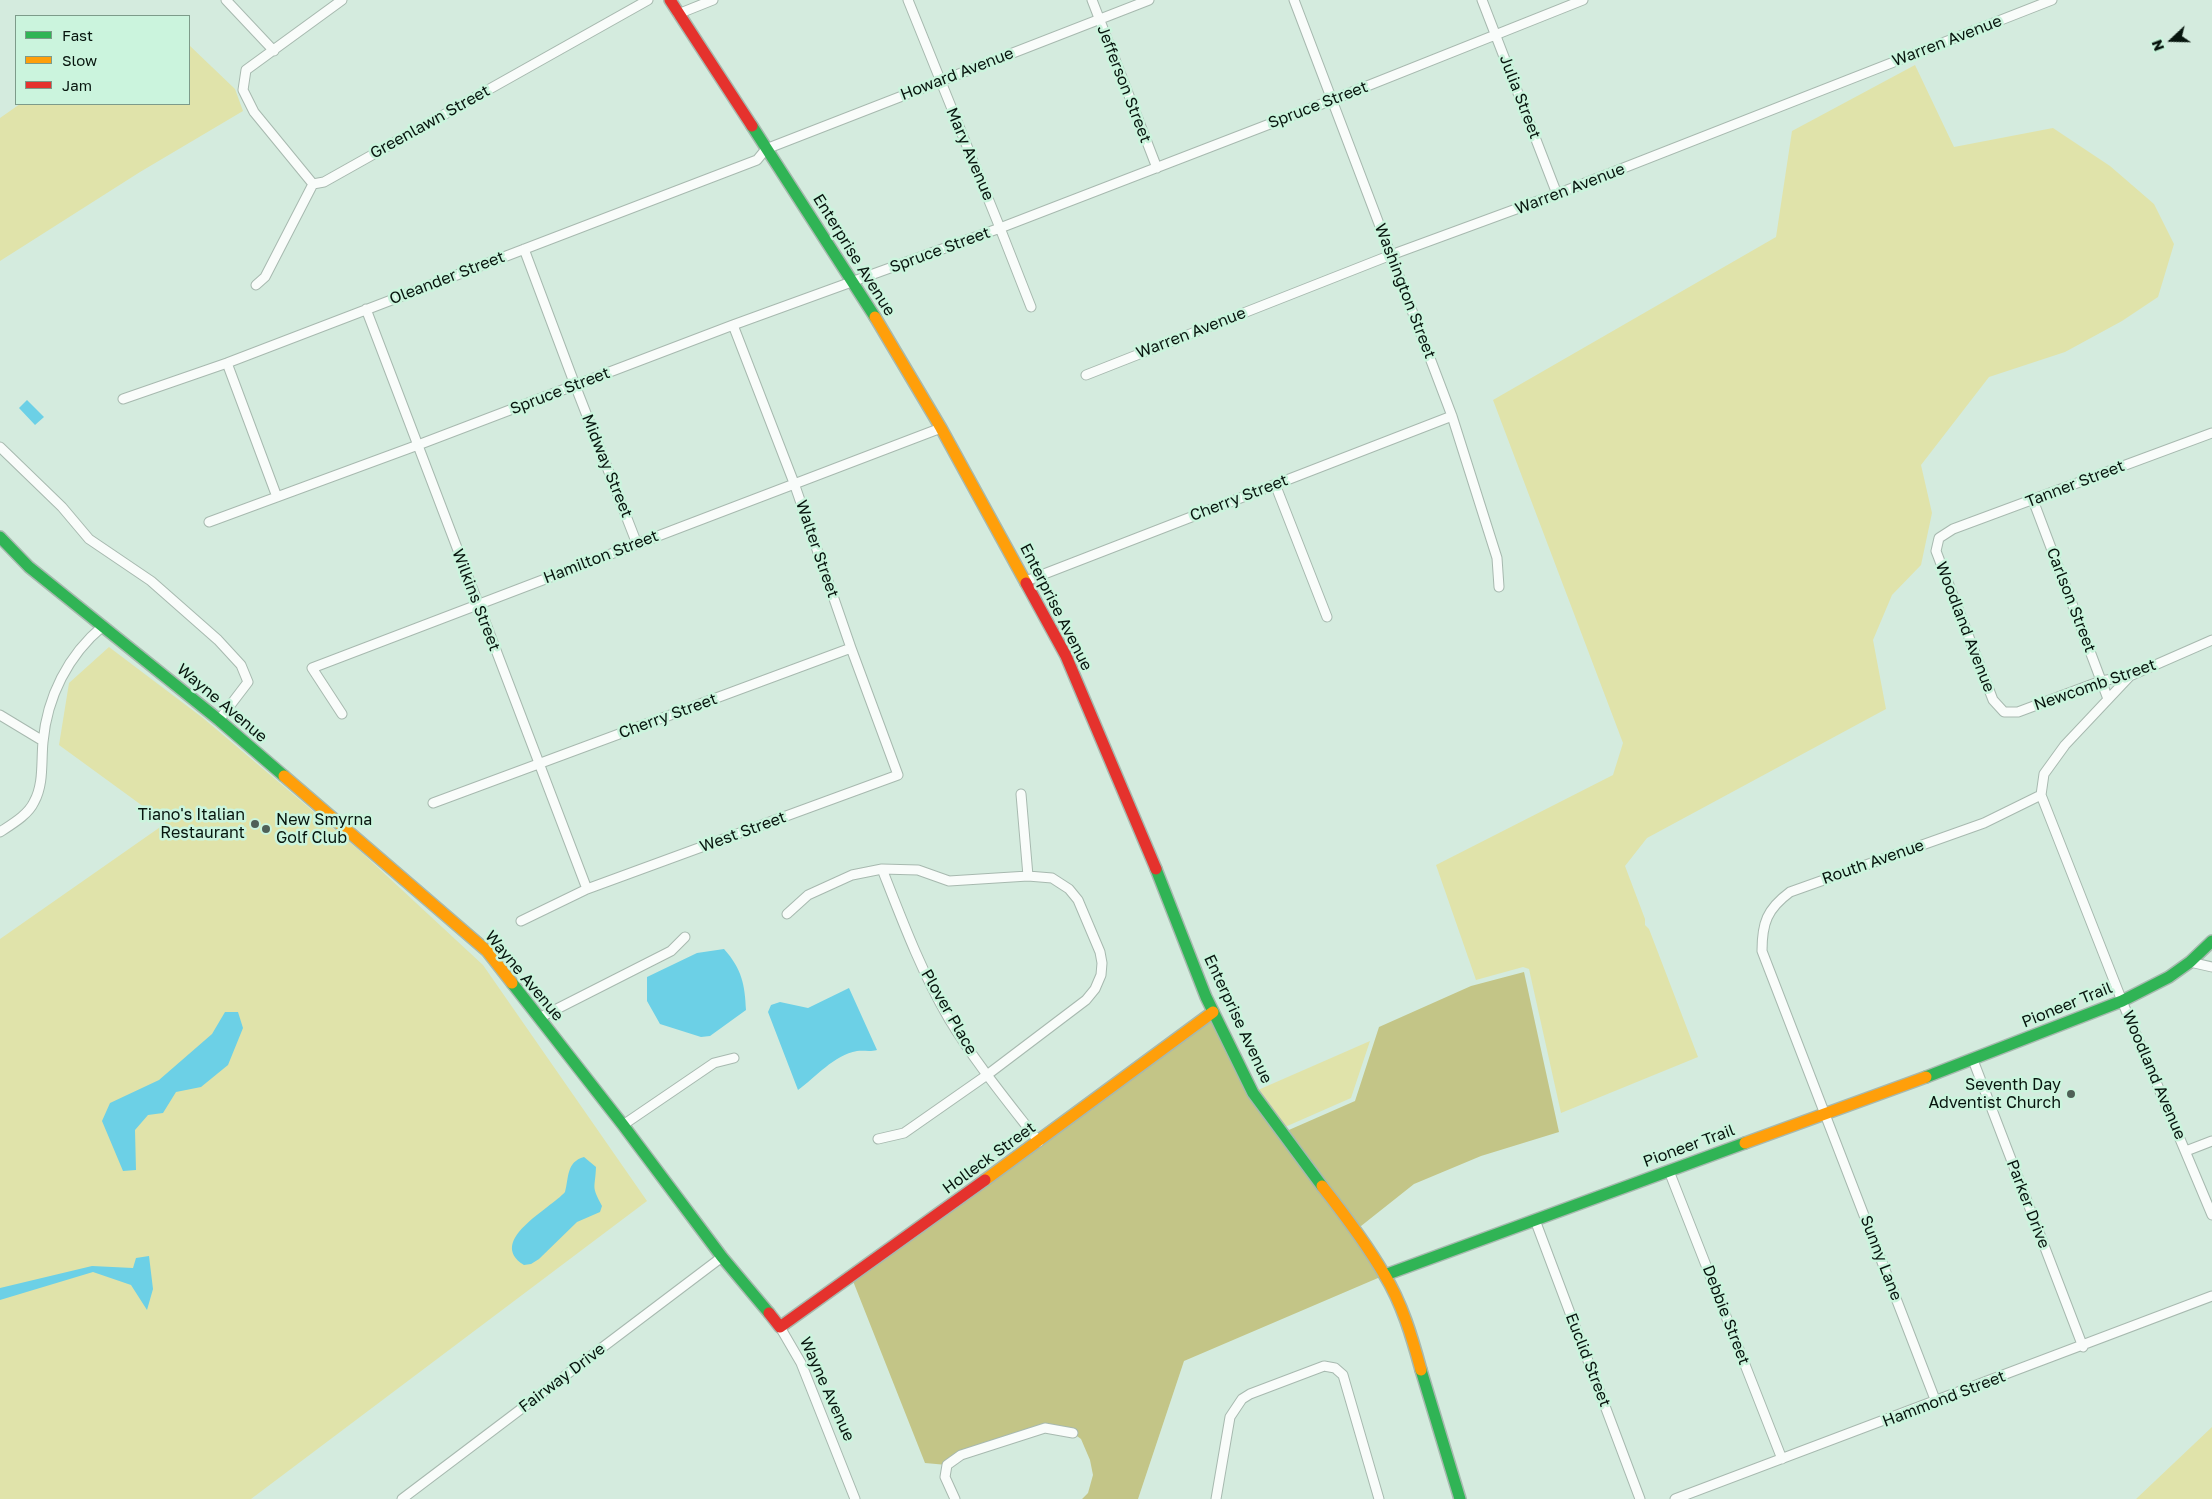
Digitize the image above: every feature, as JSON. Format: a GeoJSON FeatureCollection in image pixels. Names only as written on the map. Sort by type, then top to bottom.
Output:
{"type":"FeatureCollection","features":[{"type":"Feature","properties":{"kind":"street"},"geometry":{"type":"LineString","coordinates":[[226,0],[274,50]]}},
{"type":"Feature","properties":{"kind":"street"},"geometry":{"type":"LineString","coordinates":[[256,285],[265,276],[314,184],[254,112],[244,90],[246,70],[342,0]]}},
{"type":"Feature","properties":{"kind":"street","name":"Greenlawn Street"},"geometry":{"type":"LineString","coordinates":[[314,184],[324,182],[648,0]]}},
{"type":"Feature","properties":{"kind":"street","name":"Enterprise Avenue"},"geometry":{"type":"LineString","coordinates":[[670,0],[853,281],[941,428],[1066,656],[1142,836],[1213,1012],[1253,1093],[1351,1223],[1385,1275]]}},
{"type":"Feature","properties":{"kind":"street"},"geometry":{"type":"LineString","coordinates":[[678,14],[713,0]]}},
{"type":"Feature","properties":{"kind":"street","name":"Mary Avenue"},"geometry":{"type":"LineString","coordinates":[[908,0],[1031,308]]}},
{"type":"Feature","properties":{"kind":"street","name":"Jefferson Street"},"geometry":{"type":"LineString","coordinates":[[1092,0],[1157,168]]}},
{"type":"Feature","properties":{"kind":"street","name":"Howard Avenue"},"geometry":{"type":"LineString","coordinates":[[766,149],[1149,0]]}},
{"type":"Feature","properties":{"kind":"street","name":"Washington Street"},"geometry":{"type":"LineString","coordinates":[[1294,0],[1452,416],[1497,558],[1499,587]]}},
{"type":"Feature","properties":{"kind":"street","name":"Julia Street"},"geometry":{"type":"LineString","coordinates":[[1482,0],[1557,194]]}},
{"type":"Feature","properties":{"kind":"street","name":"Spruce Street"},"geometry":{"type":"LineString","coordinates":[[209,522],[418,446],[733,325],[1000,228],[1332,100],[1583,0]]}},
{"type":"Feature","properties":{"kind":"street","name":"Warren Avenue"},"geometry":{"type":"LineString","coordinates":[[1086,375],[1391,255],[1557,194],[2052,0]]}},
{"type":"Feature","properties":{"kind":"street","name":"Oleander Street"},"geometry":{"type":"LineString","coordinates":[[123,399],[227,362],[757,160],[766,149]]}},
{"type":"Feature","properties":{"kind":"street","name":"Midway Street"},"geometry":{"type":"LineString","coordinates":[[524,249],[637,544]]}},
{"type":"Feature","properties":{"kind":"street","name":"Wilkins Street"},"geometry":{"type":"LineString","coordinates":[[366,309],[587,890]]}},
{"type":"Feature","properties":{"kind":"street","name":"Walter Street"},"geometry":{"type":"LineString","coordinates":[[733,325],[794,483],[851,648],[898,774]]}},
{"type":"Feature","properties":{"kind":"street"},"geometry":{"type":"LineString","coordinates":[[227,362],[277,497]]}},
{"type":"Feature","properties":{"kind":"street","name":"Cherry Street"},"geometry":{"type":"LineString","coordinates":[[1026,581],[1452,416]]}},
{"type":"Feature","properties":{"kind":"street","name":"Hamilton Street"},"geometry":{"type":"LineString","coordinates":[[342,714],[312,668],[941,428]]}},
{"type":"Feature","properties":{"kind":"street","name":"Tanner Street"},"geometry":{"type":"LineString","coordinates":[[1939,538],[1953,529],[2212,432]]}},
{"type":"Feature","properties":{"kind":"street"},"geometry":{"type":"LineString","coordinates":[[1,451],[49,494],[89,539],[151,581],[218,640],[241,665],[248,682],[219,720]]}},
{"type":"Feature","properties":{"kind":"street"},"geometry":{"type":"LineString","coordinates":[[1275,484],[1327,617]]}},
{"type":"Feature","properties":{"kind":"street","name":"Carlson Street"},"geometry":{"type":"LineString","coordinates":[[2033,500],[2108,699]]}},
{"type":"Feature","properties":{"kind":"street","name":"Wayne Avenue"},"geometry":{"type":"LineString","coordinates":[[0,537],[29,567],[219,720],[487,951],[623,1125],[722,1257],[780,1327],[801,1363],[855,1499]]}},
{"type":"Feature","properties":{"kind":"street","name":"Woodland Avenue"},"geometry":{"type":"LineString","coordinates":[[1939,538],[1936,550],[1993,700],[2004,712]]}},
{"type":"Feature","properties":{"kind":"street"},"geometry":{"type":"LineString","coordinates":[[0,832],[22,817],[33,805],[40,789],[46,714],[57,682],[79,652],[103,626]]}},
{"type":"Feature","properties":{"kind":"street","name":"Newcomb Street"},"geometry":{"type":"LineString","coordinates":[[2004,712],[2018,712],[2102,681],[2130,676],[2212,640]]}},
{"type":"Feature","properties":{"kind":"street","name":"Cherry Street"},"geometry":{"type":"LineString","coordinates":[[433,803],[851,648]]}},
{"type":"Feature","properties":{"kind":"street"},"geometry":{"type":"LineString","coordinates":[[2041,795],[2044,774],[2065,745],[2130,676]]}},
{"type":"Feature","properties":{"kind":"street"},"geometry":{"type":"LineString","coordinates":[[0,715],[43,741]]}},
{"type":"Feature","properties":{"kind":"street","name":"West Street"},"geometry":{"type":"LineString","coordinates":[[521,921],[587,890],[898,774]]}},
{"type":"Feature","properties":{"kind":"street"},"geometry":{"type":"LineString","coordinates":[[1021,794],[1028,876]]}},
{"type":"Feature","properties":{"kind":"street","name":"Woodland Avenue"},"geometry":{"type":"LineString","coordinates":[[2041,795],[2122,1001],[2212,1216]]}},
{"type":"Feature","properties":{"kind":"street","name":"Routh Avenue"},"geometry":{"type":"LineString","coordinates":[[1826,1114],[1762,951],[1762,931],[1765,920],[1777,902],[1790,892],[1984,823],[2041,795]]}},
{"type":"Feature","properties":{"kind":"street"},"geometry":{"type":"LineString","coordinates":[[787,914],[808,895],[852,875],[882,869],[918,870],[949,881],[1028,876],[1052,878],[1069,889],[1078,900],[1100,952],[1101,975],[1095,989],[1086,1000],[987,1075],[904,1133],[878,1139]]}},
{"type":"Feature","properties":{"kind":"street","name":"Plover Place"},"geometry":{"type":"LineString","coordinates":[[882,869],[911,944],[949,1019],[987,1075],[1039,1142]]}},
{"type":"Feature","properties":{"kind":"street"},"geometry":{"type":"LineString","coordinates":[[539,1018],[671,950],[685,937]]}},
{"type":"Feature","properties":{"kind":"street","name":"Pioneer Trail"},"geometry":{"type":"LineString","coordinates":[[1385,1275],[1973,1060],[2122,1001],[2169,977],[2190,962],[2212,941]]}},
{"type":"Feature","properties":{"kind":"street"},"geometry":{"type":"LineString","coordinates":[[2190,962],[2212,967]]}},
{"type":"Feature","properties":{"kind":"street","name":"Holleck Street"},"geometry":{"type":"LineString","coordinates":[[780,1327],[1039,1142],[1213,1012]]}},
{"type":"Feature","properties":{"kind":"street"},"geometry":{"type":"LineString","coordinates":[[623,1125],[714,1063],[734,1058]]}},
{"type":"Feature","properties":{"kind":"street","name":"Parker Drive"},"geometry":{"type":"LineString","coordinates":[[1973,1060],[2083,1347]]}},
{"type":"Feature","properties":{"kind":"street","name":"Sunny Lane"},"geometry":{"type":"LineString","coordinates":[[1826,1114],[1936,1402]]}},
{"type":"Feature","properties":{"kind":"street"},"geometry":{"type":"LineString","coordinates":[[2186,1151],[2212,1142]]}},
{"type":"Feature","properties":{"kind":"street","name":"Debbie Street"},"geometry":{"type":"LineString","coordinates":[[1670,1171],[1782,1459]]}},
{"type":"Feature","properties":{"kind":"street","name":"Euclid Street"},"geometry":{"type":"LineString","coordinates":[[1535,1220],[1640,1499]]}},
{"type":"Feature","properties":{"kind":"street","name":"Fairway Drive"},"geometry":{"type":"LineString","coordinates":[[402,1499],[722,1257]]}},
{"type":"Feature","properties":{"kind":"street"},"geometry":{"type":"LineString","coordinates":[[1385,1275],[1407,1322],[1460,1499]]}},
{"type":"Feature","properties":{"kind":"street","name":"Hammond Street"},"geometry":{"type":"LineString","coordinates":[[1675,1499],[2083,1347],[2212,1296]]}},
{"type":"Feature","properties":{"kind":"street"},"geometry":{"type":"LineString","coordinates":[[1216,1499],[1230,1417],[1242,1399],[1250,1394],[1324,1366],[1335,1368],[1343,1376],[1379,1499]]}},
{"type":"Feature","properties":{"kind":"street"},"geometry":{"type":"LineString","coordinates":[[955,1499],[945,1477],[947,1465],[961,1455],[1045,1428],[1073,1433]]}},
{"type":"Feature","properties":{"kind":"green space"},"geometry":{"type":"Polygon","coordinates":[[[190,46],[235,89],[243,111],[140,172],[0,261],[0,118],[19,105],[190,105],[190,46]]]}},
{"type":"Feature","properties":{"kind":"green space"},"geometry":{"type":"Polygon","coordinates":[[[1915,65],[1954,147],[2053,128],[2110,166],[2154,204],[2174,244],[2158,297],[2122,321],[2065,352],[1989,377],[1921,465],[1932,513],[1921,565],[1892,595],[1873,640],[1886,709],[1647,838],[1625,866],[1645,919],[1645,925],[1649,929],[1698,1057],[1561,1113],[1529,969],[1523,967],[1476,980],[1436,865],[1613,775],[1623,743],[1493,400],[1776,237],[1792,131],[1915,65]]]}},
{"type":"Feature","properties":{"kind":"green space","name":"New Smyrna Golf Club"},"geometry":{"type":"Polygon","coordinates":[[[109,647],[203,718],[360,851],[483,965],[647,1201],[251,1499],[0,1499],[0,939],[166,823],[59,745],[69,683],[109,647]]]}},
{"type":"Feature","properties":{"kind":"green space"},"geometry":{"type":"Polygon","coordinates":[[[1524,972],[1559,1132],[1481,1156],[1414,1184],[1356,1230],[1385,1275],[1184,1361],[1138,1499],[1082,1499],[1088,1493],[1093,1475],[1090,1460],[1081,1439],[1073,1433],[1045,1428],[961,1455],[947,1465],[925,1463],[851,1276],[1213,1012],[1282,1133],[1355,1101],[1379,1027],[1471,986],[1524,972]]]}},
{"type":"Feature","properties":{"kind":"green space"},"geometry":{"type":"Polygon","coordinates":[[[1370,1041],[1351,1098],[1285,1127],[1258,1090],[1370,1041]]]}},
{"type":"Feature","properties":{"kind":"green space"},"geometry":{"type":"Polygon","coordinates":[[[2212,1427],[2212,1499],[2136,1499],[2212,1427]]]}},
{"type":"Feature","properties":{"kind":"water"},"geometry":{"type":"Polygon","coordinates":[[[27,400],[44,417],[35,425],[19,408],[27,400]]]}},
{"type":"Feature","properties":{"kind":"water"},"geometry":{"type":"Polygon","coordinates":[[[724,949],[739,970],[745,993],[746,1010],[710,1036],[701,1037],[660,1024],[647,1001],[647,977],[697,953],[724,949]]]}},
{"type":"Feature","properties":{"kind":"water"},"geometry":{"type":"Polygon","coordinates":[[[849,988],[877,1050],[857,1051],[841,1057],[798,1090],[768,1012],[771,1005],[780,1002],[808,1008],[849,988]]]}},
{"type":"Feature","properties":{"kind":"water"},"geometry":{"type":"Polygon","coordinates":[[[225,1012],[238,1012],[243,1028],[228,1065],[201,1087],[176,1092],[163,1113],[148,1115],[135,1130],[136,1170],[123,1171],[102,1121],[110,1103],[159,1080],[212,1034],[225,1012]]]}},
{"type":"Feature","properties":{"kind":"water"},"geometry":{"type":"Polygon","coordinates":[[[584,1157],[596,1167],[594,1187],[602,1206],[600,1212],[577,1222],[539,1259],[531,1264],[524,1265],[514,1256],[512,1246],[516,1236],[535,1216],[565,1192],[571,1167],[578,1159],[584,1157]]]}},
{"type":"Feature","properties":{"kind":"water"},"geometry":{"type":"Polygon","coordinates":[[[149,1256],[153,1289],[147,1310],[131,1285],[93,1272],[0,1300],[0,1288],[92,1266],[133,1268],[136,1258],[149,1256]]]}},
{"type":"Feature","properties":{"kind":"traffic: fast"},"geometry":{"type":"LineString","coordinates":[[752,126],[875,317]]}},
{"type":"Feature","properties":{"kind":"traffic: fast"},"geometry":{"type":"LineString","coordinates":[[0,537],[29,567],[219,720],[284,776]]}},
{"type":"Feature","properties":{"kind":"traffic: fast"},"geometry":{"type":"LineString","coordinates":[[1156,869],[1206,997],[1253,1093],[1322,1186]]}},
{"type":"Feature","properties":{"kind":"traffic: fast"},"geometry":{"type":"LineString","coordinates":[[1926,1077],[2122,1001],[2169,977],[2190,962],[2212,941]]}},
{"type":"Feature","properties":{"kind":"traffic: fast"},"geometry":{"type":"LineString","coordinates":[[512,983],[623,1125],[722,1257],[769,1313]]}},
{"type":"Feature","properties":{"kind":"traffic: fast"},"geometry":{"type":"LineString","coordinates":[[1385,1275],[1745,1143]]}},
{"type":"Feature","properties":{"kind":"traffic: fast"},"geometry":{"type":"LineString","coordinates":[[1421,1370],[1460,1499]]}},
{"type":"Feature","properties":{"kind":"traffic: slow"},"geometry":{"type":"LineString","coordinates":[[875,317],[941,428],[1026,583]]}},
{"type":"Feature","properties":{"kind":"traffic: slow"},"geometry":{"type":"LineString","coordinates":[[284,776],[487,951],[512,983]]}},
{"type":"Feature","properties":{"kind":"traffic: slow"},"geometry":{"type":"LineString","coordinates":[[985,1180],[1213,1012]]}},
{"type":"Feature","properties":{"kind":"traffic: slow"},"geometry":{"type":"LineString","coordinates":[[1745,1143],[1926,1077]]}},
{"type":"Feature","properties":{"kind":"traffic: slow"},"geometry":{"type":"LineString","coordinates":[[1322,1186],[1347,1218],[1390,1285],[1406,1320],[1421,1370]]}},
{"type":"Feature","properties":{"kind":"traffic: jam"},"geometry":{"type":"LineString","coordinates":[[670,0],[752,126]]}},
{"type":"Feature","properties":{"kind":"traffic: jam"},"geometry":{"type":"LineString","coordinates":[[1026,583],[1066,656],[1156,869]]}},
{"type":"Feature","properties":{"kind":"traffic: jam"},"geometry":{"type":"LineString","coordinates":[[769,1313],[780,1327],[985,1180]]}},
{"type":"Feature","properties":{"kind":"place","name":"Tiano's Italian Restaurant"},"geometry":{"type":"Point","coordinates":[255,824]}},
{"type":"Feature","properties":{"kind":"place","name":"New Smyrna Golf Club"},"geometry":{"type":"Point","coordinates":[266,829]}},
{"type":"Feature","properties":{"kind":"place","name":"Seventh Day Adventist Church"},"geometry":{"type":"Point","coordinates":[2071,1094]}}]}
